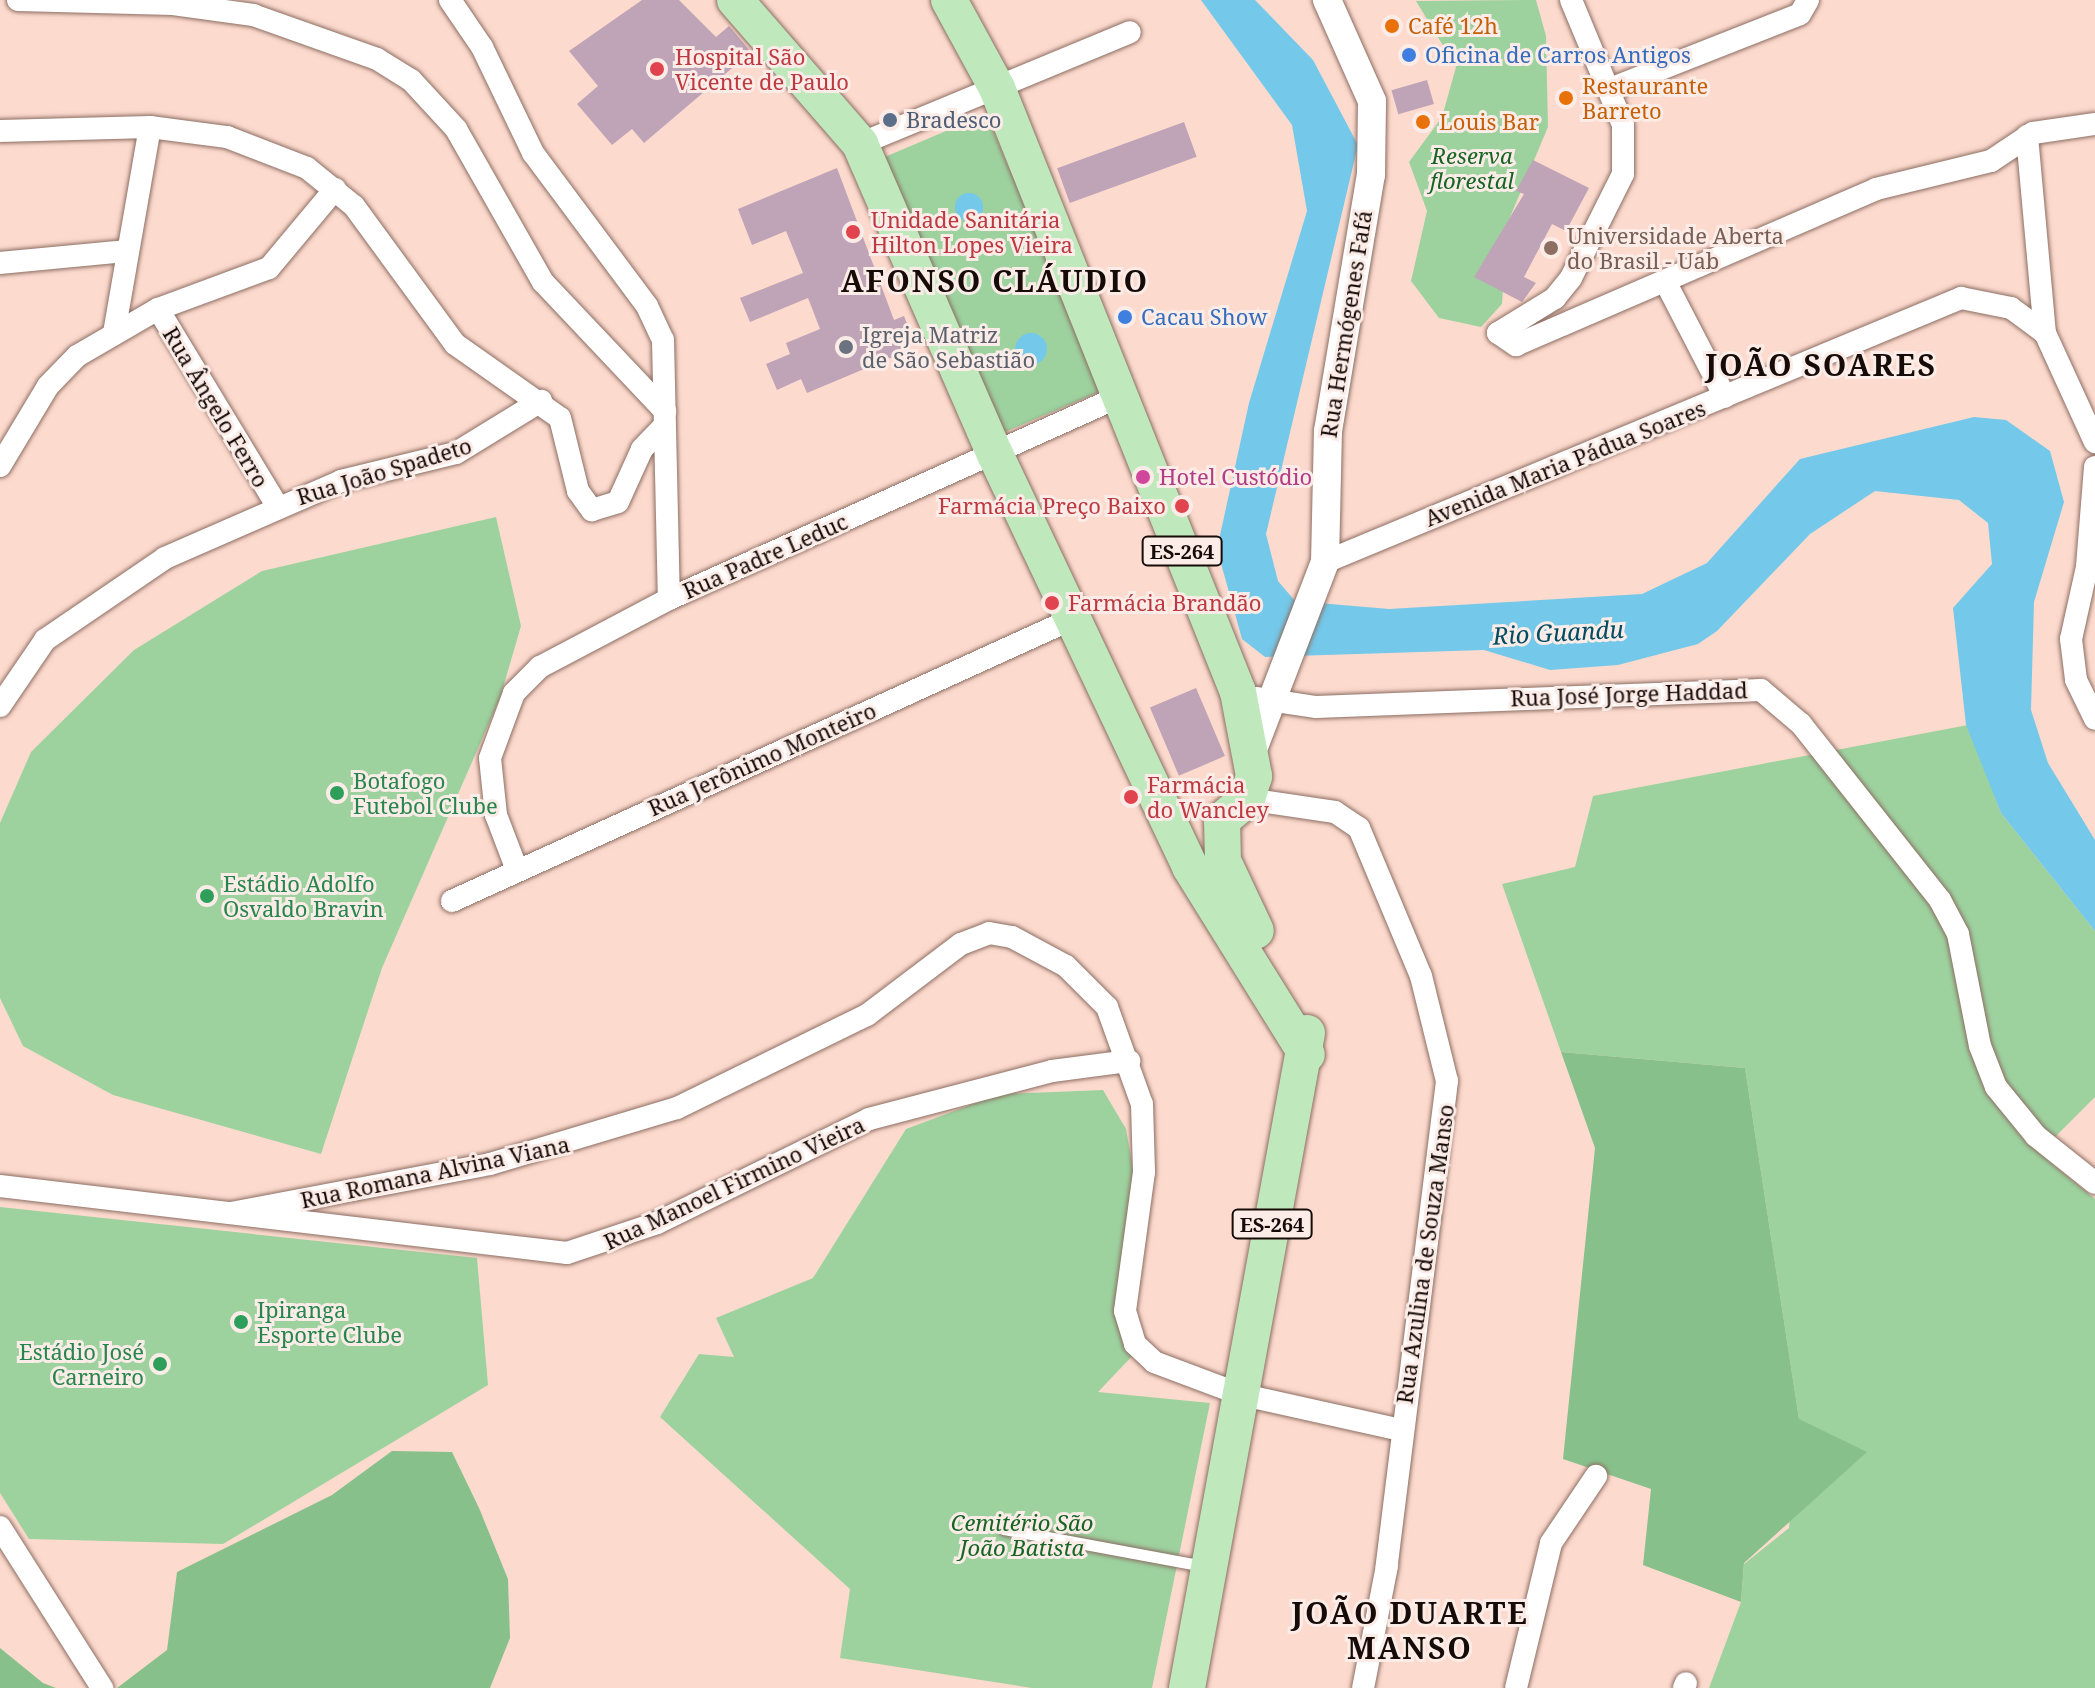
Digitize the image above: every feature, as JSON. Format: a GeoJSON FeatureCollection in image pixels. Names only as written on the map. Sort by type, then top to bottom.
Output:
{"type":"FeatureCollection","features":[{"type":"Feature","properties":{"kind":"main road"},"geometry":{"type":"LineString","coordinates":[[735,0],[860,144],[995,454],[1190,867],[1307,1055]]}},
{"type":"Feature","properties":{"kind":"main road","name":"ES-264"},"geometry":{"type":"LineString","coordinates":[[949,0],[997,88],[1120,396],[1250,700],[1252,752],[1223,861],[1297,1000],[1307,1055],[1239,1394],[1187,1688]]}},
{"type":"Feature","properties":{"kind":"main road"},"geometry":{"type":"LineString","coordinates":[[1158,795],[1187,813],[1235,809]]}},
{"type":"Feature","properties":{"kind":"street"},"geometry":{"type":"LineString","coordinates":[[18,0],[173,4],[253,15],[377,59],[411,80],[456,129],[543,282],[664,419]]}},
{"type":"Feature","properties":{"kind":"street"},"geometry":{"type":"LineString","coordinates":[[450,0],[482,47],[533,153],[656,322],[666,362],[664,419],[669,599]]}},
{"type":"Feature","properties":{"kind":"street","name":"Rua Hermógenes Fafá"},"geometry":{"type":"LineString","coordinates":[[1250,700],[1286,650],[1325,562],[1328,431],[1373,135],[1362,68],[1327,0]]}},
{"type":"Feature","properties":{"kind":"street"},"geometry":{"type":"LineString","coordinates":[[1571,0],[1610,89],[1627,148],[1610,206],[1555,298],[1498,333],[1521,345],[1876,189],[1991,161],[2027,136],[2095,124]]}},
{"type":"Feature","properties":{"kind":"street"},"geometry":{"type":"LineString","coordinates":[[1610,89],[1804,7]]}},
{"type":"Feature","properties":{"kind":"street"},"geometry":{"type":"LineString","coordinates":[[860,144],[1130,32]]}},
{"type":"Feature","properties":{"kind":"street"},"geometry":{"type":"LineString","coordinates":[[0,131],[150,127],[277,153],[335,189],[455,344],[541,401],[568,434],[578,491],[598,511],[618,502],[642,449],[664,419]]}},
{"type":"Feature","properties":{"kind":"street"},"geometry":{"type":"LineString","coordinates":[[114,333],[150,127]]}},
{"type":"Feature","properties":{"kind":"street"},"geometry":{"type":"LineString","coordinates":[[2027,136],[2045,333]]}},
{"type":"Feature","properties":{"kind":"street"},"geometry":{"type":"LineString","coordinates":[[0,466],[48,386],[77,356],[158,309],[269,268],[335,189]]}},
{"type":"Feature","properties":{"kind":"street"},"geometry":{"type":"LineString","coordinates":[[0,263],[127,251]]}},
{"type":"Feature","properties":{"kind":"street"},"geometry":{"type":"LineString","coordinates":[[1666,283],[1725,397]]}},
{"type":"Feature","properties":{"kind":"street","name":"Avenida Maria Pádua Soares"},"geometry":{"type":"LineString","coordinates":[[1325,562],[1961,298],[2011,308],[2045,333],[2095,442]]}},
{"type":"Feature","properties":{"kind":"street","name":"Rua Ângelo Ferro"},"geometry":{"type":"LineString","coordinates":[[158,309],[232,442],[276,504]]}},
{"type":"Feature","properties":{"kind":"street","name":"Rua Padre Leduc"},"geometry":{"type":"LineString","coordinates":[[517,870],[496,815],[490,758],[514,693],[540,667],[669,599],[1120,396]]}},
{"type":"Feature","properties":{"kind":"street","name":"Rua João Spadeto"},"geometry":{"type":"LineString","coordinates":[[0,706],[25,661],[62,627],[165,558],[276,504],[456,453],[541,401]]}},
{"type":"Feature","properties":{"kind":"street"},"geometry":{"type":"LineString","coordinates":[[2095,467],[2087,567],[2071,639],[2076,680],[2095,719]]}},
{"type":"Feature","properties":{"kind":"street","name":"Rua Jerônimo Monteiro"},"geometry":{"type":"LineString","coordinates":[[452,901],[1072,619]]}},
{"type":"Feature","properties":{"kind":"street","name":"Rua José Jorge Haddad"},"geometry":{"type":"LineString","coordinates":[[1250,700],[1761,690],[1801,724],[1940,900],[1958,934],[1980,1046],[1996,1087],[2036,1136],[2095,1183]]}},
{"type":"Feature","properties":{"kind":"street","name":"Rua Azulina de Souza Manso"},"geometry":{"type":"LineString","coordinates":[[1235,809],[1335,812],[1359,828],[1421,976],[1443,1056],[1440,1176],[1363,1688]]}},
{"type":"Feature","properties":{"kind":"street","name":"Rua Romana Alvina Viana"},"geometry":{"type":"LineString","coordinates":[[231,1213],[490,1164],[677,1108],[867,1015],[948,952],[989,933],[1033,945],[1088,984],[1107,1007],[1129,1061],[1142,1104],[1144,1172],[1127,1274],[1129,1330],[1154,1362],[1239,1394],[1402,1430]]}},
{"type":"Feature","properties":{"kind":"street","name":"Rua Manoel Firmino Vieira"},"geometry":{"type":"LineString","coordinates":[[0,1186],[567,1253],[657,1223],[869,1119],[1052,1071],[1129,1061]]}},
{"type":"Feature","properties":{"kind":"street"},"geometry":{"type":"LineString","coordinates":[[1516,1688],[1551,1543],[1596,1476]]}},
{"type":"Feature","properties":{"kind":"street"},"geometry":{"type":"LineString","coordinates":[[0,1527],[102,1688]]}},
{"type":"Feature","properties":{"kind":"lane"},"geometry":{"type":"LineString","coordinates":[[1004,1529],[1208,1567]]}},
{"type":"Feature","properties":{"kind":"green space","name":"Reserva florestal"},"geometry":{"type":"Polygon","coordinates":[[[1536,0],[1546,36],[1548,127],[1508,222],[1502,304],[1481,327],[1439,318],[1411,281],[1427,211],[1409,162],[1442,117],[1456,67],[1416,1],[1536,0]]]}},
{"type":"Feature","properties":{"kind":"green space"},"geometry":{"type":"Polygon","coordinates":[[[986,114],[1103,390],[1002,433],[885,157],[986,114]]]}},
{"type":"Feature","properties":{"kind":"green space","name":"Estádio Adolfo Osvaldo Bravin"},"geometry":{"type":"Polygon","coordinates":[[[496,517],[521,626],[500,698],[382,968],[321,1154],[113,1095],[23,1046],[0,998],[0,823],[31,752],[134,650],[262,571],[496,517]]]}},
{"type":"Feature","properties":{"kind":"green space"},"geometry":{"type":"Polygon","coordinates":[[[1968,725],[2001,813],[2095,931],[2095,1097],[2039,1153],[2095,1199],[2095,1688],[1709,1688],[1741,1602],[1744,1564],[1789,1528],[1799,1419],[1745,1068],[1561,1052],[1502,884],[1575,867],[1593,796],[1968,725]]]}},
{"type":"Feature","properties":{"kind":"green space"},"geometry":{"type":"Polygon","coordinates":[[[1561,1052],[1745,1068],[1799,1419],[1867,1452],[1744,1563],[1741,1602],[1643,1565],[1651,1489],[1563,1459],[1595,1148],[1561,1052]]]}},
{"type":"Feature","properties":{"kind":"green space","name":"Cemitério São João Batista"},"geometry":{"type":"Polygon","coordinates":[[[1103,1090],[1126,1129],[1139,1203],[1136,1352],[1098,1392],[1210,1403],[1152,1688],[1032,1688],[840,1658],[850,1589],[660,1417],[699,1354],[734,1357],[716,1318],[813,1278],[906,1129],[1000,1094],[1103,1090]]]}},
{"type":"Feature","properties":{"kind":"green space","name":"Ipiranga Esporte Clube"},"geometry":{"type":"Polygon","coordinates":[[[0,1207],[477,1258],[488,1385],[223,1544],[29,1539],[0,1493],[0,1207]]]}},
{"type":"Feature","properties":{"kind":"green space"},"geometry":{"type":"Polygon","coordinates":[[[392,1451],[452,1452],[479,1508],[508,1579],[510,1638],[490,1688],[117,1688],[167,1650],[177,1572],[332,1495],[392,1451]]]}},
{"type":"Feature","properties":{"kind":"green space"},"geometry":{"type":"Polygon","coordinates":[[[0,1648],[43,1683],[56,1688],[0,1688],[0,1648]]]}},
{"type":"Feature","properties":{"kind":"water","name":"Rio Guandu"},"geometry":{"type":"Polygon","coordinates":[[[1201,0],[1255,0],[1313,60],[1358,145],[1266,534],[1278,581],[1295,601],[1389,609],[1642,594],[1707,563],[1800,459],[1974,417],[2006,420],[2050,451],[2064,502],[2034,602],[2031,710],[2048,763],[2095,840],[2095,931],[2001,813],[1966,725],[1953,608],[1992,564],[1988,523],[1959,500],[1875,491],[1810,534],[1717,631],[1698,644],[1618,665],[1550,670],[1484,650],[1265,657],[1242,639],[1217,549],[1249,403],[1307,211],[1292,125],[1201,0]]]}},
{"type":"Feature","properties":{"kind":"water"},"geometry":{"type":"Polygon","coordinates":[[[969,193],[979,197],[983,207],[979,217],[969,221],[959,217],[955,207],[959,197],[969,193]]]}},
{"type":"Feature","properties":{"kind":"water"},"geometry":{"type":"Polygon","coordinates":[[[1031,333],[1042,338],[1047,349],[1042,360],[1031,365],[1020,360],[1015,349],[1020,338],[1031,333]]]}},
{"type":"Feature","properties":{"kind":"building","name":"Hospital São Vicente de Paulo"},"geometry":{"type":"Polygon","coordinates":[[[642,0],[679,0],[716,37],[729,26],[751,52],[644,143],[632,129],[612,145],[577,104],[598,86],[569,51],[642,0]]]}},
{"type":"Feature","properties":{"kind":"building"},"geometry":{"type":"Polygon","coordinates":[[[1427,80],[1434,104],[1398,114],[1391,90],[1427,80]]]}},
{"type":"Feature","properties":{"kind":"building"},"geometry":{"type":"Polygon","coordinates":[[[1184,122],[1197,157],[1070,203],[1057,168],[1184,122]]]}},
{"type":"Feature","properties":{"kind":"building"},"geometry":{"type":"Polygon","coordinates":[[[1533,160],[1589,188],[1566,231],[1552,224],[1524,277],[1536,283],[1522,302],[1474,277],[1524,194],[1516,191],[1533,160]]]}},
{"type":"Feature","properties":{"kind":"building"},"geometry":{"type":"Polygon","coordinates":[[[837,168],[894,320],[904,316],[910,331],[901,335],[907,351],[807,393],[801,379],[777,390],[766,364],[790,354],[786,343],[820,329],[808,298],[750,322],[740,298],[803,273],[786,231],[752,245],[738,209],[837,168]]]}},
{"type":"Feature","properties":{"kind":"building"},"geometry":{"type":"Polygon","coordinates":[[[1196,688],[1225,756],[1179,776],[1150,708],[1196,688]]]}},
{"type":"Feature","properties":{"kind":"place","name":"Café 12h"},"geometry":{"type":"Point","coordinates":[1392,26]}},
{"type":"Feature","properties":{"kind":"place","name":"Oficina de Carros Antigos"},"geometry":{"type":"Point","coordinates":[1409,55]}},
{"type":"Feature","properties":{"kind":"place","name":"Hospital São Vicente de Paulo"},"geometry":{"type":"Point","coordinates":[657,69]}},
{"type":"Feature","properties":{"kind":"place","name":"Restaurante Barreto"},"geometry":{"type":"Point","coordinates":[1566,98]}},
{"type":"Feature","properties":{"kind":"place","name":"Bradesco"},"geometry":{"type":"Point","coordinates":[890,120]}},
{"type":"Feature","properties":{"kind":"place","name":"Louis Bar"},"geometry":{"type":"Point","coordinates":[1423,122]}},
{"type":"Feature","properties":{"kind":"place","name":"Unidade Sanitária Hilton Lopes Vieira"},"geometry":{"type":"Point","coordinates":[853,232]}},
{"type":"Feature","properties":{"kind":"place","name":"Universidade Aberta do Brasil - Uab"},"geometry":{"type":"Point","coordinates":[1551,248]}},
{"type":"Feature","properties":{"kind":"place","name":"Cacau Show"},"geometry":{"type":"Point","coordinates":[1125,317]}},
{"type":"Feature","properties":{"kind":"place","name":"Igreja Matriz de São Sebastião"},"geometry":{"type":"Point","coordinates":[846,347]}},
{"type":"Feature","properties":{"kind":"place","name":"Hotel Custódio"},"geometry":{"type":"Point","coordinates":[1143,477]}},
{"type":"Feature","properties":{"kind":"place","name":"Farmácia Preço Baixo"},"geometry":{"type":"Point","coordinates":[1182,506]}},
{"type":"Feature","properties":{"kind":"place","name":"Farmácia Brandão"},"geometry":{"type":"Point","coordinates":[1052,603]}},
{"type":"Feature","properties":{"kind":"place","name":"Botafogo Futebol Clube"},"geometry":{"type":"Point","coordinates":[337,793]}},
{"type":"Feature","properties":{"kind":"place","name":"Farmácia do Wancley"},"geometry":{"type":"Point","coordinates":[1131,797]}},
{"type":"Feature","properties":{"kind":"place","name":"Estádio Adolfo Osvaldo Bravin"},"geometry":{"type":"Point","coordinates":[207,896]}},
{"type":"Feature","properties":{"kind":"place","name":"Ipiranga Esporte Clube"},"geometry":{"type":"Point","coordinates":[241,1322]}},
{"type":"Feature","properties":{"kind":"place","name":"Estádio José Carneiro"},"geometry":{"type":"Point","coordinates":[160,1364]}},
{"type":"Feature","properties":{"kind":"district","name":"AFONSO CLÁUDIO"},"geometry":{"type":"Point","coordinates":[995,281]}},
{"type":"Feature","properties":{"kind":"district","name":"JOÃO SOARES"},"geometry":{"type":"Point","coordinates":[1821,365]}},
{"type":"Feature","properties":{"kind":"district","name":"JOÃO DUARTE MANSO"},"geometry":{"type":"Point","coordinates":[1410,1630]}}]}
